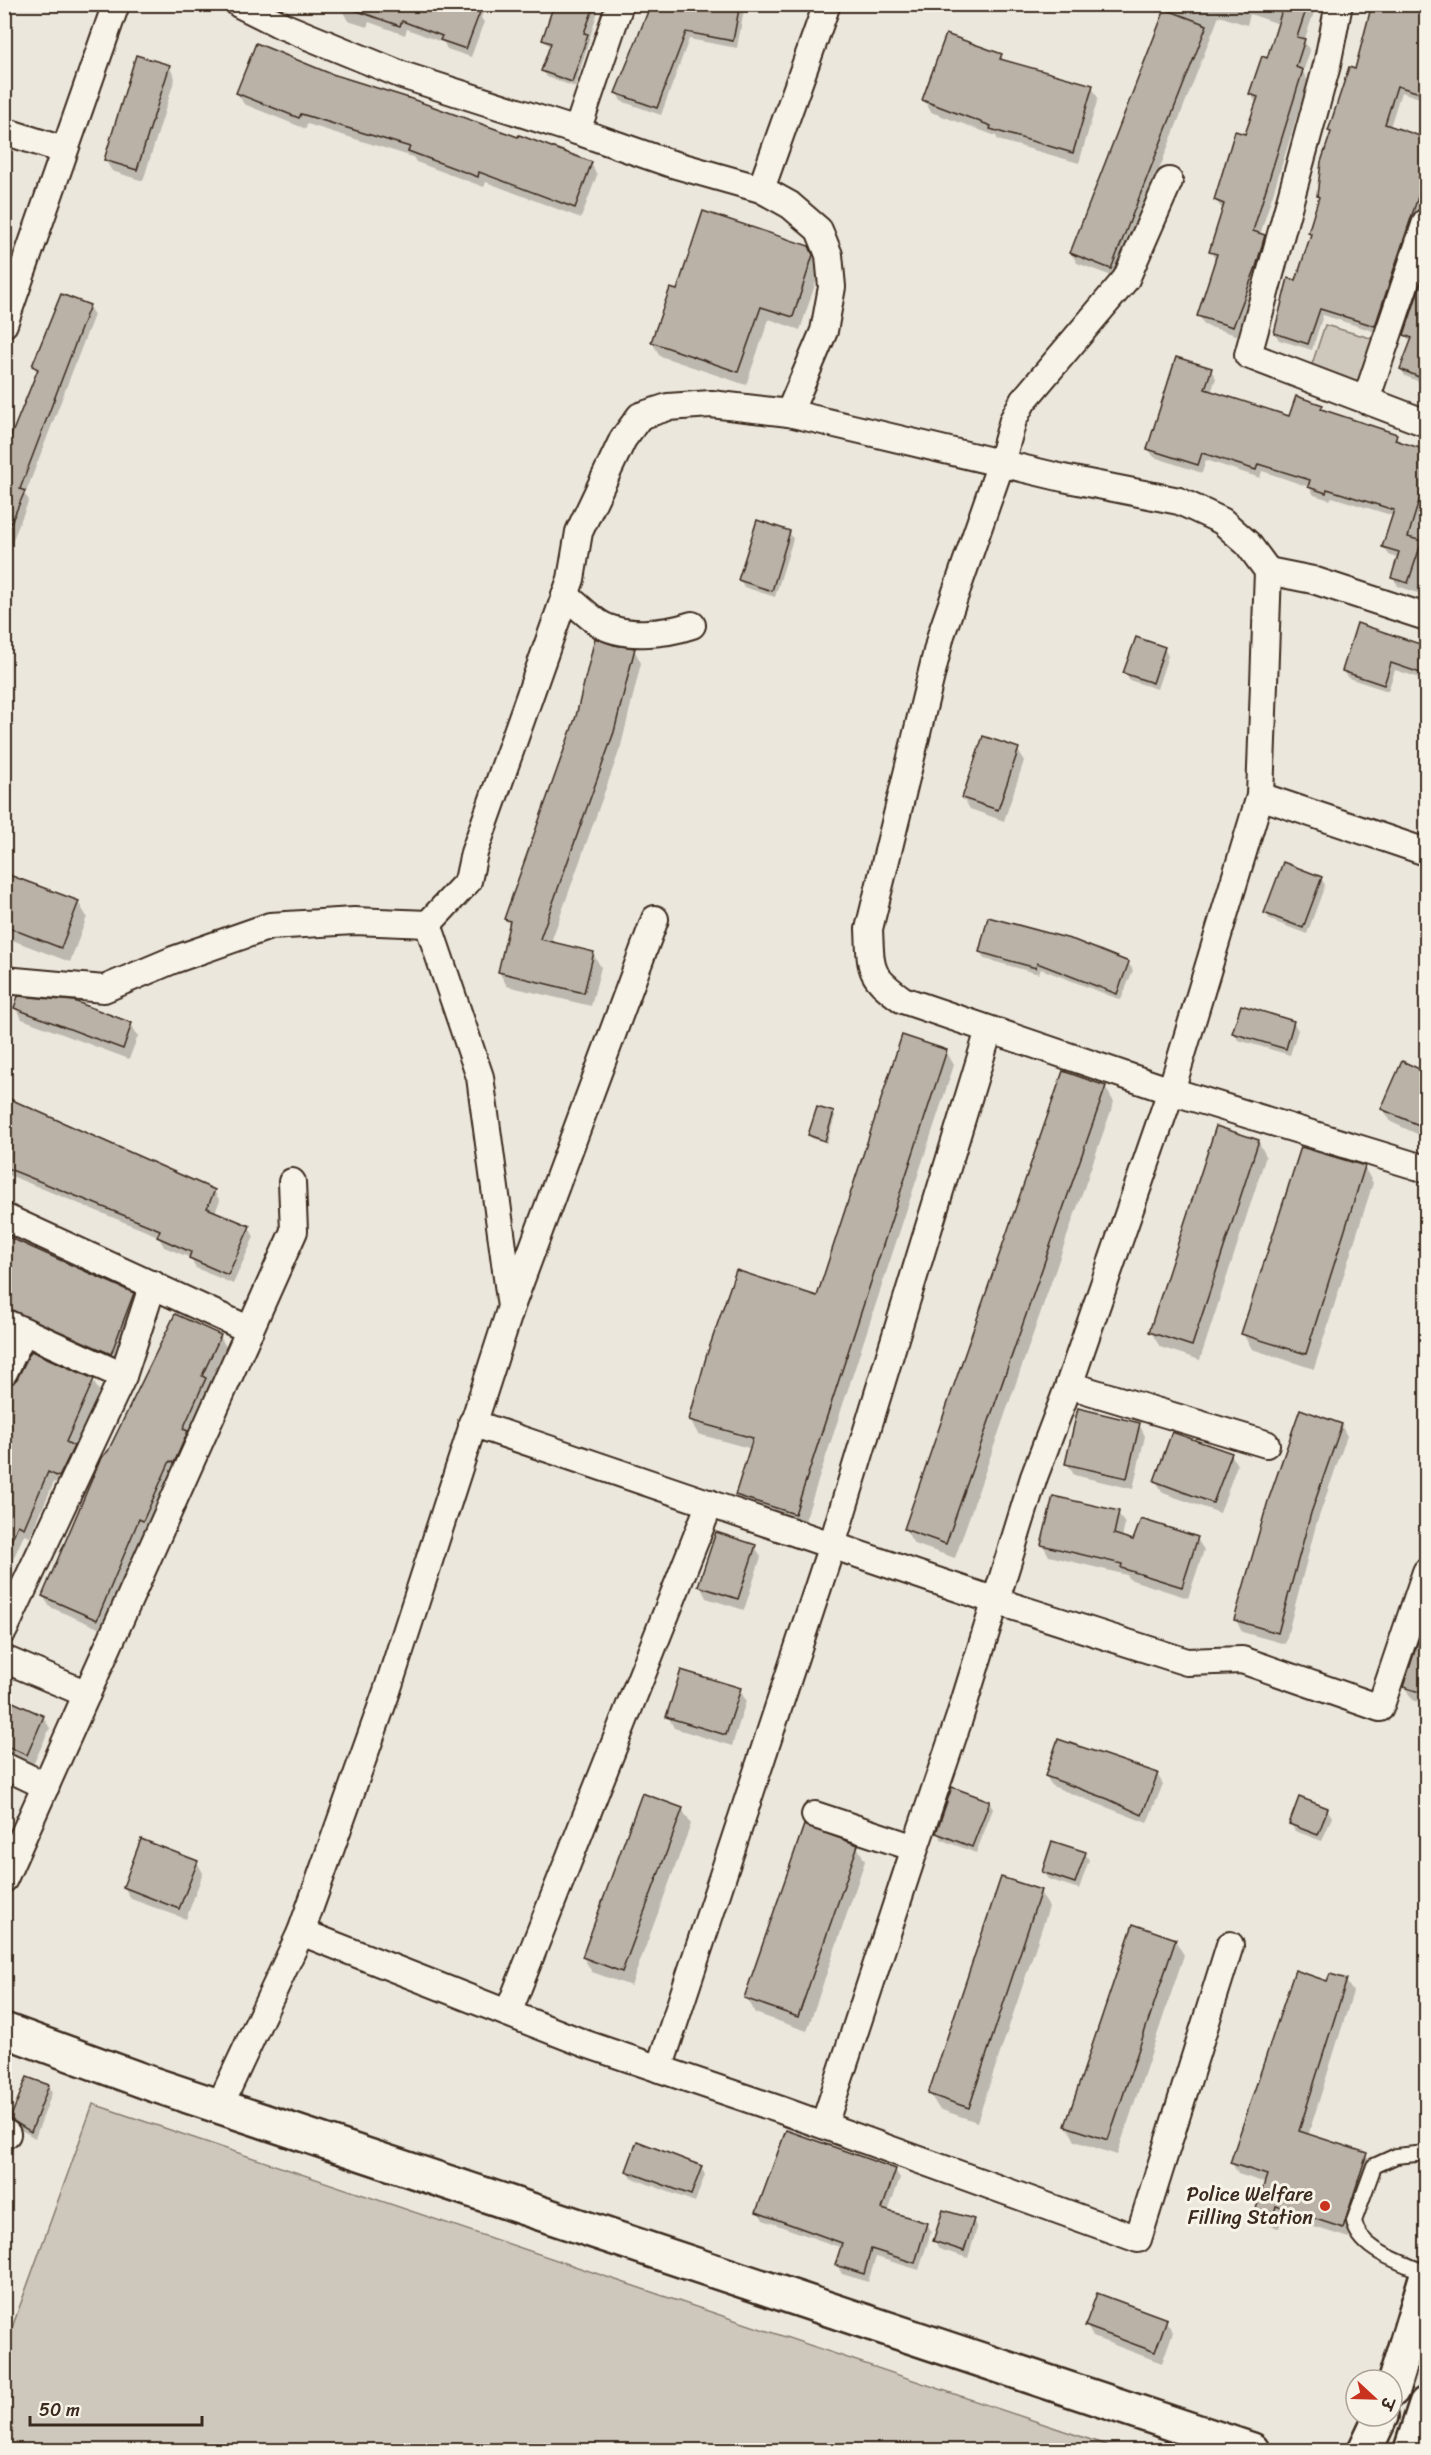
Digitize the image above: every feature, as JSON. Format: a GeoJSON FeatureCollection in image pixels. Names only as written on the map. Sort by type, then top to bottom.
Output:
{"type":"FeatureCollection","features":[{"type":"Feature","properties":{"kind":"street"},"geometry":{"type":"LineString","coordinates":[[4,324],[116,4]]}},
{"type":"Feature","properties":{"kind":"street"},"geometry":{"type":"LineString","coordinates":[[239,4],[283,26],[402,75],[669,163],[761,189],[790,205],[819,230],[829,255],[832,287],[824,331],[789,413]]}},
{"type":"Feature","properties":{"kind":"street"},"geometry":{"type":"LineString","coordinates":[[577,131],[620,4]]}},
{"type":"Feature","properties":{"kind":"street"},"geometry":{"type":"LineString","coordinates":[[761,189],[827,4]]}},
{"type":"Feature","properties":{"kind":"street"},"geometry":{"type":"LineString","coordinates":[[1339,4],[1327,65],[1248,355],[1426,423]]}},
{"type":"Feature","properties":{"kind":"street"},"geometry":{"type":"LineString","coordinates":[[4,131],[63,150]]}},
{"type":"Feature","properties":{"kind":"street"},"geometry":{"type":"LineString","coordinates":[[1169,181],[1126,279],[1023,401],[1013,420],[1001,463],[941,635],[869,929],[871,967],[879,983],[903,1000],[1171,1091],[1426,1169]]}},
{"type":"Feature","properties":{"kind":"street"},"geometry":{"type":"LineString","coordinates":[[1366,400],[1420,265],[1426,222]]}},
{"type":"Feature","properties":{"kind":"street"},"geometry":{"type":"LineString","coordinates":[[4,980],[104,989],[173,960],[270,926],[354,921],[428,924],[468,881],[474,853],[571,579],[579,532],[622,440],[640,416],[668,407],[711,404],[789,413],[1001,463],[1179,501],[1222,521],[1248,544],[1268,571],[1260,796],[1171,1091],[1069,1384],[1034,1477],[996,1601],[824,2125]]}},
{"type":"Feature","properties":{"kind":"street"},"geometry":{"type":"LineString","coordinates":[[1268,571],[1312,580],[1426,617]]}},
{"type":"Feature","properties":{"kind":"street"},"geometry":{"type":"LineString","coordinates":[[565,595],[599,624],[641,635],[678,630],[692,625]]}},
{"type":"Feature","properties":{"kind":"street"},"geometry":{"type":"LineString","coordinates":[[1260,796],[1426,852]]}},
{"type":"Feature","properties":{"kind":"street"},"geometry":{"type":"LineString","coordinates":[[219,2107],[301,1932],[387,1692],[511,1307],[655,919]]}},
{"type":"Feature","properties":{"kind":"street"},"geometry":{"type":"LineString","coordinates":[[428,924],[480,1077],[511,1307]]}},
{"type":"Feature","properties":{"kind":"street"},"geometry":{"type":"LineString","coordinates":[[659,2069],[832,1545],[989,1030]]}},
{"type":"Feature","properties":{"kind":"street"},"geometry":{"type":"LineString","coordinates":[[7,1864],[46,1786],[294,1231],[292,1182]]}},
{"type":"Feature","properties":{"kind":"street"},"geometry":{"type":"LineString","coordinates":[[4,1217],[250,1330]]}},
{"type":"Feature","properties":{"kind":"street"},"geometry":{"type":"LineString","coordinates":[[4,1630],[123,1376],[153,1284]]}},
{"type":"Feature","properties":{"kind":"street"},"geometry":{"type":"LineString","coordinates":[[4,1372],[14,1326],[123,1376]]}},
{"type":"Feature","properties":{"kind":"street"},"geometry":{"type":"LineString","coordinates":[[1069,1384],[1266,1444]]}},
{"type":"Feature","properties":{"kind":"street"},"geometry":{"type":"LineString","coordinates":[[472,1423],[996,1601],[1187,1662],[1242,1660],[1380,1708],[1426,1572]]}},
{"type":"Feature","properties":{"kind":"street"},"geometry":{"type":"LineString","coordinates":[[508,2013],[710,1503]]}},
{"type":"Feature","properties":{"kind":"street"},"geometry":{"type":"LineString","coordinates":[[4,1659],[87,1694]]}},
{"type":"Feature","properties":{"kind":"street"},"geometry":{"type":"LineString","coordinates":[[4,1766],[46,1786]]}},
{"type":"Feature","properties":{"kind":"street"},"geometry":{"type":"LineString","coordinates":[[815,1815],[915,1848]]}},
{"type":"Feature","properties":{"kind":"street"},"geometry":{"type":"LineString","coordinates":[[301,1932],[586,2044],[824,2125],[1138,2239],[1230,1945]]}},
{"type":"Feature","properties":{"kind":"street"},"geometry":{"type":"LineString","coordinates":[[4,2030],[219,2107],[1252,2451]]}},
{"type":"Feature","properties":{"kind":"street"},"geometry":{"type":"LineString","coordinates":[[1399,2368],[1426,2278]]}},
{"type":"Feature","properties":{"kind":"street"},"geometry":{"type":"LineString","coordinates":[[1411,2451],[1426,2403]]}},
{"type":"Feature","properties":{"kind":"street"},"geometry":{"type":"LineString","coordinates":[[1365,2451],[1376,2428]]}},
{"type":"Feature","properties":{"kind":"lane"},"geometry":{"type":"LineString","coordinates":[[1426,2152],[1396,2156],[1374,2166],[1354,2221],[1363,2239],[1380,2252],[1426,2273]]}},
{"type":"Feature","properties":{"kind":"shaded area"},"geometry":{"type":"Polygon","coordinates":[[[1325,325],[1374,339],[1361,389],[1311,367],[1325,325]]]}},
{"type":"Feature","properties":{"kind":"shaded area"},"geometry":{"type":"Polygon","coordinates":[[[93,2104],[1121,2450],[5,2450],[5,2347],[93,2104]]]}},
{"type":"Feature","properties":{"kind":"building"},"geometry":{"type":"Polygon","coordinates":[[[347,4],[459,4],[480,12],[466,49],[440,40],[442,36],[402,21],[400,26],[346,7],[347,4]]]}},
{"type":"Feature","properties":{"kind":"building"},"geometry":{"type":"Polygon","coordinates":[[[554,4],[595,4],[584,33],[588,34],[572,82],[541,71],[551,43],[542,40],[554,4]]]}},
{"type":"Feature","properties":{"kind":"building"},"geometry":{"type":"Polygon","coordinates":[[[651,4],[740,4],[733,41],[686,32],[657,108],[615,93],[651,4]]]}},
{"type":"Feature","properties":{"kind":"building"},"geometry":{"type":"Polygon","coordinates":[[[1284,4],[1308,4],[1297,37],[1305,39],[1296,67],[1303,70],[1253,231],[1265,235],[1256,267],[1233,327],[1197,316],[1217,254],[1209,252],[1224,204],[1214,200],[1235,131],[1245,134],[1258,97],[1249,94],[1262,56],[1267,58],[1284,4]]]}},
{"type":"Feature","properties":{"kind":"building"},"geometry":{"type":"Polygon","coordinates":[[[1372,4],[1426,4],[1426,95],[1397,86],[1385,124],[1426,138],[1426,173],[1375,326],[1320,309],[1308,344],[1274,333],[1288,278],[1296,280],[1311,234],[1308,233],[1319,197],[1317,196],[1321,162],[1331,132],[1328,131],[1349,67],[1355,69],[1372,4]]]}},
{"type":"Feature","properties":{"kind":"building"},"geometry":{"type":"Polygon","coordinates":[[[1165,9],[1207,25],[1111,269],[1070,253],[1165,9]]]}},
{"type":"Feature","properties":{"kind":"building"},"geometry":{"type":"Polygon","coordinates":[[[946,34],[1002,54],[1000,59],[1093,85],[1073,153],[990,129],[991,126],[922,100],[946,34]]]}},
{"type":"Feature","properties":{"kind":"building"},"geometry":{"type":"Polygon","coordinates":[[[256,43],[329,73],[409,98],[518,137],[519,135],[592,162],[575,208],[479,172],[478,177],[408,151],[410,147],[301,114],[299,118],[236,93],[256,43]]]}},
{"type":"Feature","properties":{"kind":"building"},"geometry":{"type":"Polygon","coordinates":[[[136,55],[170,65],[137,170],[104,160],[136,55]]]}},
{"type":"Feature","properties":{"kind":"building"},"geometry":{"type":"Polygon","coordinates":[[[703,211],[809,246],[813,255],[793,317],[761,307],[738,372],[651,342],[670,288],[677,290],[703,211]]]}},
{"type":"Feature","properties":{"kind":"building"},"geometry":{"type":"Polygon","coordinates":[[[1423,277],[1426,279],[1426,380],[1400,369],[1412,338],[1404,335],[1423,277]]]}},
{"type":"Feature","properties":{"kind":"building"},"geometry":{"type":"Polygon","coordinates":[[[61,294],[90,305],[20,489],[25,491],[4,539],[4,453],[38,369],[32,366],[61,294]]]}},
{"type":"Feature","properties":{"kind":"building"},"geometry":{"type":"Polygon","coordinates":[[[1176,357],[1212,368],[1205,389],[1289,416],[1296,396],[1323,405],[1321,409],[1397,434],[1395,440],[1426,450],[1426,478],[1408,537],[1422,541],[1408,583],[1391,578],[1399,552],[1382,547],[1394,510],[1327,489],[1326,493],[1308,487],[1310,480],[1258,464],[1256,470],[1202,453],[1198,465],[1147,449],[1176,357]]]}},
{"type":"Feature","properties":{"kind":"building"},"geometry":{"type":"Polygon","coordinates":[[[757,520],[790,531],[772,591],[738,580],[757,520]]]}},
{"type":"Feature","properties":{"kind":"building"},"geometry":{"type":"Polygon","coordinates":[[[1357,623],[1426,646],[1426,675],[1391,663],[1384,685],[1342,671],[1357,623]]]}},
{"type":"Feature","properties":{"kind":"building"},"geometry":{"type":"Polygon","coordinates":[[[1136,637],[1165,647],[1153,683],[1123,673],[1136,637]]]}},
{"type":"Feature","properties":{"kind":"building"},"geometry":{"type":"Polygon","coordinates":[[[595,638],[614,645],[635,648],[614,732],[540,939],[594,952],[584,993],[498,972],[510,921],[504,919],[576,716],[595,638]]]}},
{"type":"Feature","properties":{"kind":"building"},"geometry":{"type":"Polygon","coordinates":[[[983,736],[1019,748],[998,810],[962,798],[983,736]]]}},
{"type":"Feature","properties":{"kind":"building"},"geometry":{"type":"Polygon","coordinates":[[[1283,862],[1322,877],[1303,928],[1264,913],[1283,862]]]}},
{"type":"Feature","properties":{"kind":"building"},"geometry":{"type":"Polygon","coordinates":[[[4,873],[79,901],[61,948],[4,926],[4,873]]]}},
{"type":"Feature","properties":{"kind":"building"},"geometry":{"type":"Polygon","coordinates":[[[988,917],[1074,940],[1129,962],[1117,994],[1037,963],[1036,968],[979,952],[988,917]]]}},
{"type":"Feature","properties":{"kind":"building"},"geometry":{"type":"Polygon","coordinates":[[[18,996],[74,1001],[132,1023],[123,1049],[14,1008],[18,996]]]}},
{"type":"Feature","properties":{"kind":"building"},"geometry":{"type":"Polygon","coordinates":[[[1241,1005],[1294,1021],[1286,1049],[1232,1033],[1241,1005]]]}},
{"type":"Feature","properties":{"kind":"building"},"geometry":{"type":"Polygon","coordinates":[[[902,1035],[947,1050],[795,1514],[735,1495],[753,1438],[689,1420],[706,1357],[736,1270],[817,1296],[902,1035]]]}},
{"type":"Feature","properties":{"kind":"building"},"geometry":{"type":"Polygon","coordinates":[[[1402,1061],[1426,1072],[1426,1128],[1381,1109],[1402,1061]]]}},
{"type":"Feature","properties":{"kind":"building"},"geometry":{"type":"Polygon","coordinates":[[[1063,1071],[1106,1086],[946,1544],[904,1529],[1063,1071]]]}},
{"type":"Feature","properties":{"kind":"building"},"geometry":{"type":"Polygon","coordinates":[[[10,1099],[215,1190],[207,1208],[250,1226],[228,1275],[189,1258],[191,1252],[157,1237],[160,1230],[4,1167],[4,1112],[10,1099]]]}},
{"type":"Feature","properties":{"kind":"building"},"geometry":{"type":"Polygon","coordinates":[[[817,1107],[834,1112],[825,1141],[808,1135],[817,1107]]]}},
{"type":"Feature","properties":{"kind":"building"},"geometry":{"type":"Polygon","coordinates":[[[1216,1126],[1259,1140],[1192,1346],[1149,1332],[1216,1126]]]}},
{"type":"Feature","properties":{"kind":"building"},"geometry":{"type":"Polygon","coordinates":[[[1301,1147],[1365,1166],[1306,1354],[1241,1334],[1301,1147]]]}},
{"type":"Feature","properties":{"kind":"building"},"geometry":{"type":"Polygon","coordinates":[[[4,1235],[134,1293],[111,1354],[4,1307],[4,1235]]]}},
{"type":"Feature","properties":{"kind":"building"},"geometry":{"type":"Polygon","coordinates":[[[175,1314],[221,1335],[202,1376],[206,1378],[183,1429],[188,1431],[174,1463],[170,1461],[143,1521],[139,1519],[97,1620],[42,1596],[101,1458],[108,1451],[175,1314]]]}},
{"type":"Feature","properties":{"kind":"building"},"geometry":{"type":"Polygon","coordinates":[[[31,1351],[94,1379],[66,1442],[74,1446],[59,1477],[48,1472],[24,1528],[18,1525],[4,1557],[4,1387],[17,1379],[31,1351]]]}},
{"type":"Feature","properties":{"kind":"building"},"geometry":{"type":"Polygon","coordinates":[[[1078,1408],[1140,1423],[1127,1478],[1065,1464],[1078,1408]]]}},
{"type":"Feature","properties":{"kind":"building"},"geometry":{"type":"Polygon","coordinates":[[[1300,1409],[1342,1424],[1311,1513],[1278,1633],[1234,1620],[1268,1501],[1300,1409]]]}},
{"type":"Feature","properties":{"kind":"building"},"geometry":{"type":"Polygon","coordinates":[[[1172,1432],[1232,1453],[1213,1503],[1154,1481],[1172,1432]]]}},
{"type":"Feature","properties":{"kind":"building"},"geometry":{"type":"Polygon","coordinates":[[[1053,1496],[1119,1511],[1114,1534],[1133,1540],[1141,1519],[1198,1537],[1182,1587],[1121,1568],[1122,1564],[1041,1545],[1053,1496]]]}},
{"type":"Feature","properties":{"kind":"building"},"geometry":{"type":"Polygon","coordinates":[[[716,1532],[756,1545],[738,1599],[698,1586],[716,1532]]]}},
{"type":"Feature","properties":{"kind":"building"},"geometry":{"type":"Polygon","coordinates":[[[1426,1617],[1426,1694],[1403,1687],[1426,1617]]]}},
{"type":"Feature","properties":{"kind":"building"},"geometry":{"type":"Polygon","coordinates":[[[681,1670],[741,1688],[726,1735],[666,1717],[681,1670]]]}},
{"type":"Feature","properties":{"kind":"building"},"geometry":{"type":"Polygon","coordinates":[[[4,1698],[44,1716],[27,1755],[4,1745],[4,1698]]]}},
{"type":"Feature","properties":{"kind":"building"},"geometry":{"type":"Polygon","coordinates":[[[1058,1739],[1158,1773],[1142,1815],[1108,1799],[1045,1776],[1058,1739]]]}},
{"type":"Feature","properties":{"kind":"building"},"geometry":{"type":"Polygon","coordinates":[[[952,1787],[990,1801],[972,1847],[936,1833],[952,1787]]]}},
{"type":"Feature","properties":{"kind":"building"},"geometry":{"type":"Polygon","coordinates":[[[642,1793],[683,1808],[622,1972],[582,1957],[642,1793]]]}},
{"type":"Feature","properties":{"kind":"building"},"geometry":{"type":"Polygon","coordinates":[[[1299,1797],[1328,1808],[1318,1835],[1289,1824],[1299,1797]]]}},
{"type":"Feature","properties":{"kind":"building"},"geometry":{"type":"Polygon","coordinates":[[[804,1825],[858,1845],[798,2017],[744,1998],[804,1825]]]}},
{"type":"Feature","properties":{"kind":"building"},"geometry":{"type":"Polygon","coordinates":[[[141,1839],[198,1861],[179,1909],[123,1887],[141,1839]]]}},
{"type":"Feature","properties":{"kind":"building"},"geometry":{"type":"Polygon","coordinates":[[[1052,1841],[1086,1852],[1075,1883],[1042,1872],[1052,1841]]]}},
{"type":"Feature","properties":{"kind":"building"},"geometry":{"type":"Polygon","coordinates":[[[1001,1877],[1041,1890],[969,2108],[928,2094],[1001,1877]]]}},
{"type":"Feature","properties":{"kind":"building"},"geometry":{"type":"Polygon","coordinates":[[[1133,1924],[1176,1939],[1108,2140],[1065,2126],[1133,1924]]]}},
{"type":"Feature","properties":{"kind":"building"},"geometry":{"type":"Polygon","coordinates":[[[1295,1970],[1327,1981],[1330,1974],[1347,1979],[1299,2131],[1367,2153],[1343,2228],[1276,2206],[1273,2218],[1255,2212],[1267,2175],[1230,2163],[1295,1970]]]}},
{"type":"Feature","properties":{"kind":"building"},"geometry":{"type":"Polygon","coordinates":[[[27,2077],[49,2085],[31,2132],[10,2119],[27,2077]]]}},
{"type":"Feature","properties":{"kind":"building"},"geometry":{"type":"Polygon","coordinates":[[[786,2130],[896,2169],[882,2209],[927,2223],[915,2263],[871,2249],[864,2274],[835,2265],[842,2243],[756,2212],[786,2130]]]}},
{"type":"Feature","properties":{"kind":"building"},"geometry":{"type":"Polygon","coordinates":[[[637,2141],[702,2166],[691,2195],[626,2171],[637,2141]]]}},
{"type":"Feature","properties":{"kind":"building"},"geometry":{"type":"Polygon","coordinates":[[[943,2210],[974,2219],[964,2251],[933,2241],[943,2210]]]}},
{"type":"Feature","properties":{"kind":"building"},"geometry":{"type":"Polygon","coordinates":[[[1097,2293],[1167,2319],[1155,2352],[1085,2326],[1097,2293]]]}},
{"type":"Feature","properties":{"kind":"place","name":"Police Welfare Filling Station"},"geometry":{"type":"Point","coordinates":[1325,2206]}}]}
